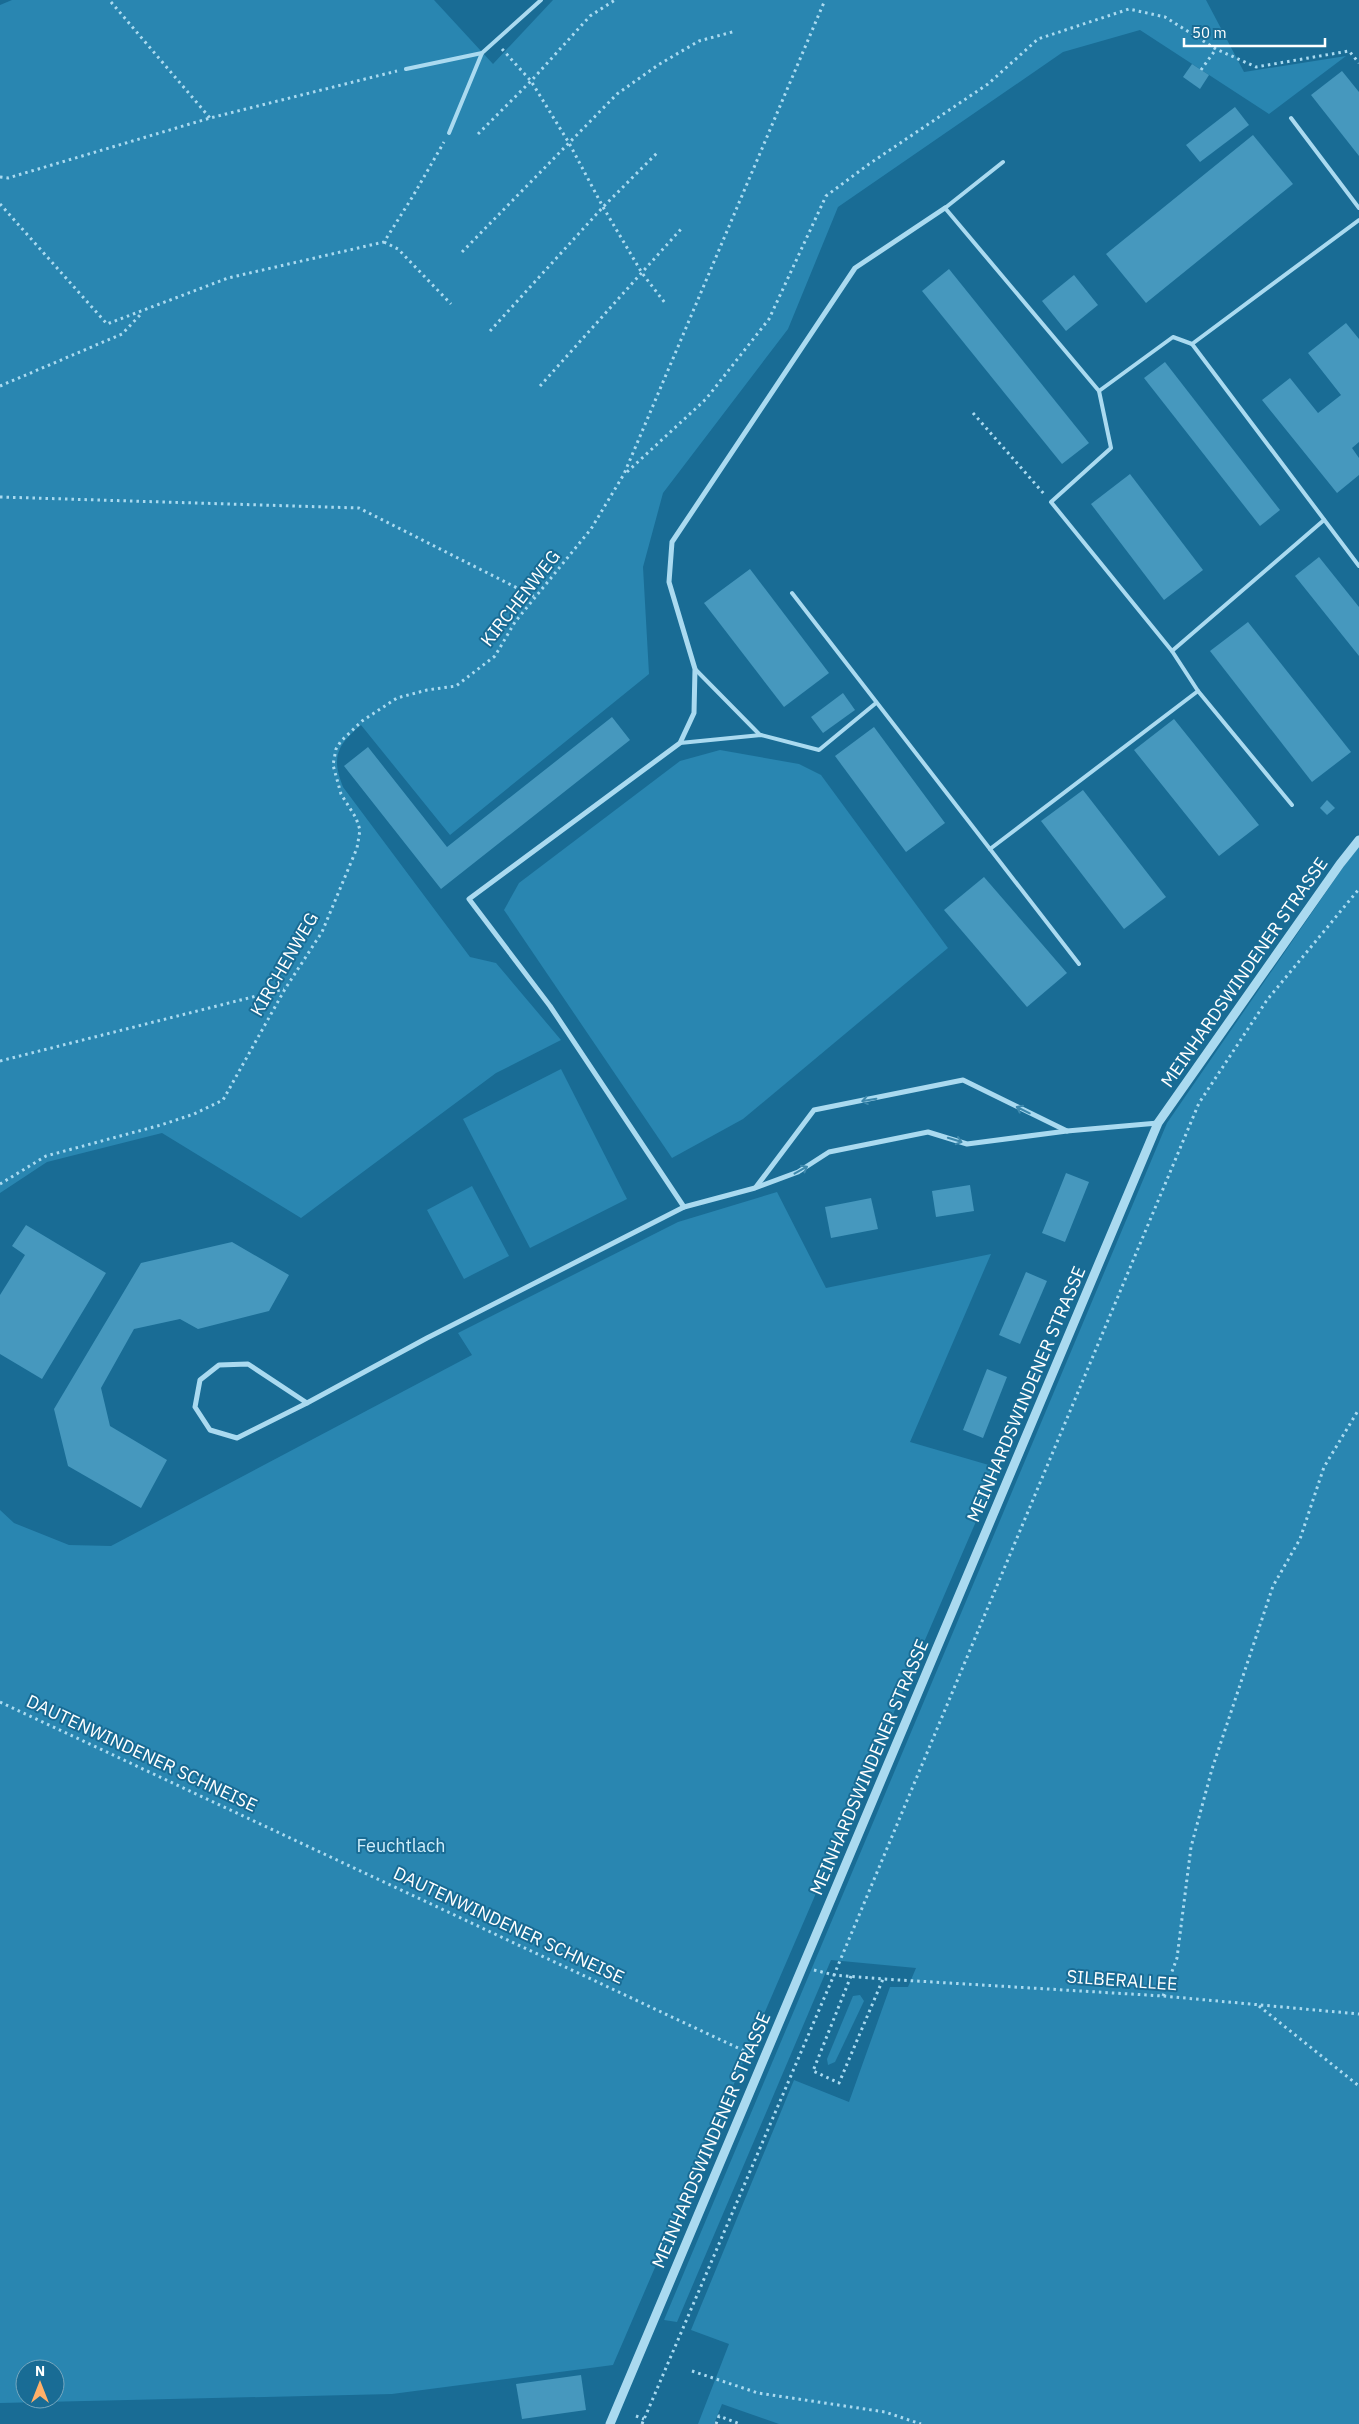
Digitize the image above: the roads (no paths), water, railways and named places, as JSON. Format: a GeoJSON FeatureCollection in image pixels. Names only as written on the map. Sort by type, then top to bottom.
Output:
{"type":"FeatureCollection","features":[{"type":"Feature","properties":{"kind":"street"},"geometry":{"type":"LineString","coordinates":[[684,1208],[550,1006],[469,899],[680,743],[694,713],[695,670],[669,582],[672,542],[856,268],[945,208]]}},
{"type":"Feature","properties":{"kind":"street","name":"MEINHARDSWINDENER STRASSE"},"geometry":{"type":"LineString","coordinates":[[610,2424],[762,2059],[1158,1123],[1340,864],[1359,840]]}},
{"type":"Feature","properties":{"kind":"street"},"geometry":{"type":"LineString","coordinates":[[755,1188],[814,1110],[963,1080],[1067,1131]]}},
{"type":"Feature","properties":{"kind":"street"},"geometry":{"type":"LineString","coordinates":[[307,1403],[248,1364],[219,1365],[200,1380],[195,1407],[210,1430],[237,1438],[307,1403],[427,1338],[684,1208],[755,1188],[798,1172],[829,1152],[928,1132],[967,1144],[1067,1131],[1158,1123]]}},
{"type":"Feature","properties":{"kind":"lane"},"geometry":{"type":"LineString","coordinates":[[449,133],[482,53],[541,0]]}},
{"type":"Feature","properties":{"kind":"lane"},"geometry":{"type":"LineString","coordinates":[[406,69],[482,53]]}},
{"type":"Feature","properties":{"kind":"lane"},"geometry":{"type":"LineString","coordinates":[[1290,118],[1359,208]]}},
{"type":"Feature","properties":{"kind":"lane"},"geometry":{"type":"LineString","coordinates":[[1002,162],[945,208],[1099,391],[1111,448],[1051,502],[1172,651],[1198,691],[1292,805]]}},
{"type":"Feature","properties":{"kind":"lane"},"geometry":{"type":"LineString","coordinates":[[1192,344],[1359,220]]}},
{"type":"Feature","properties":{"kind":"lane"},"geometry":{"type":"LineString","coordinates":[[1099,391],[1172,337],[1192,344],[1359,566]]}},
{"type":"Feature","properties":{"kind":"lane"},"geometry":{"type":"LineString","coordinates":[[1172,651],[1324,520]]}},
{"type":"Feature","properties":{"kind":"lane"},"geometry":{"type":"LineString","coordinates":[[792,593],[1080,964]]}},
{"type":"Feature","properties":{"kind":"lane"},"geometry":{"type":"LineString","coordinates":[[695,670],[760,735]]}},
{"type":"Feature","properties":{"kind":"lane"},"geometry":{"type":"LineString","coordinates":[[990,849],[1198,691]]}},
{"type":"Feature","properties":{"kind":"lane"},"geometry":{"type":"LineString","coordinates":[[680,743],[760,735],[819,750],[876,703]]}},
{"type":"Feature","properties":{"kind":"park label","name":"Feuchtlach"},"geometry":{"type":"Point","coordinates":[401,1845]}}]}
